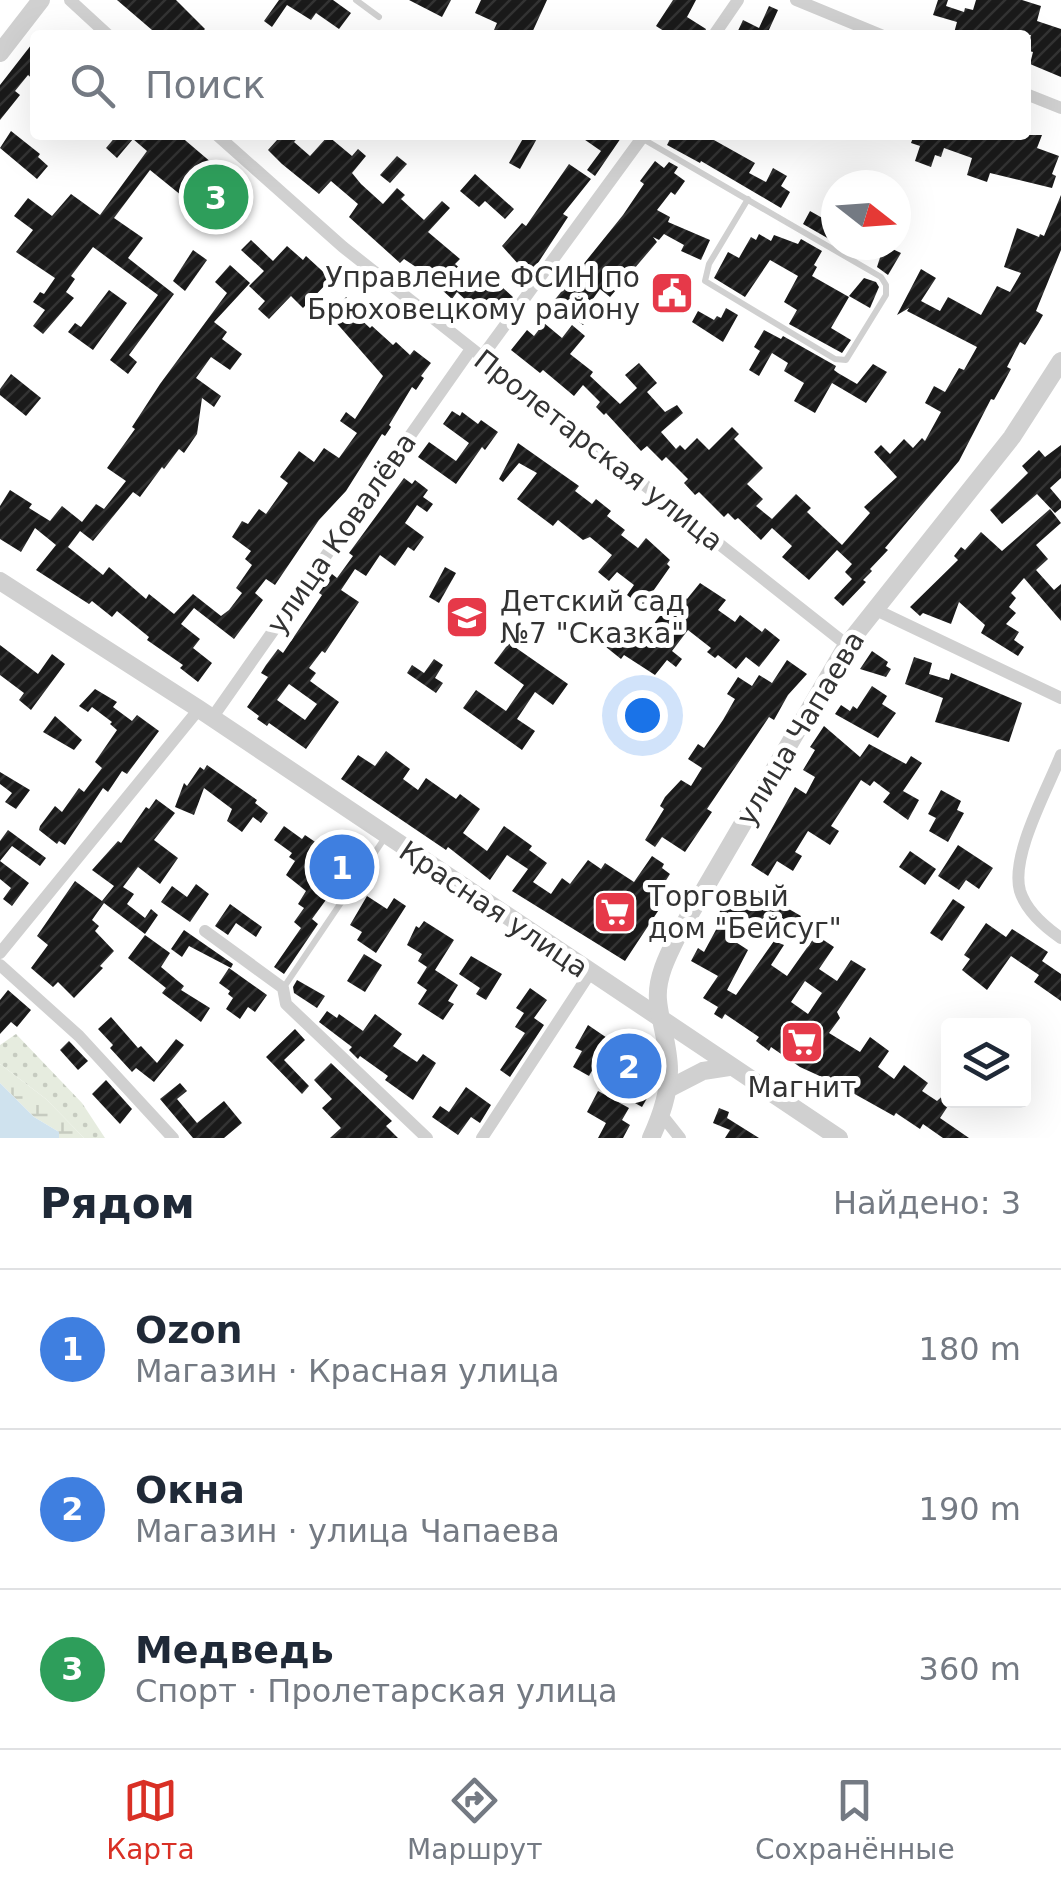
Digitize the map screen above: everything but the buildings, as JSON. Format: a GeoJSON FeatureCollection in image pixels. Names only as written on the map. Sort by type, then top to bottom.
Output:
{"type":"FeatureCollection","features":[{"type":"Feature","properties":{"kind":"street"},"geometry":{"type":"LineString","coordinates":[[0,53],[41,0]]}},
{"type":"Feature","properties":{"kind":"street"},"geometry":{"type":"LineString","coordinates":[[70,0],[103,30]]}},
{"type":"Feature","properties":{"kind":"street"},"geometry":{"type":"LineString","coordinates":[[717,30],[738,0]]}},
{"type":"Feature","properties":{"kind":"street"},"geometry":{"type":"LineString","coordinates":[[796,0],[870,30]]}},
{"type":"Feature","properties":{"kind":"street"},"geometry":{"type":"LineString","coordinates":[[1031,96],[1061,108]]}},
{"type":"Feature","properties":{"kind":"street","name":"Пролетарская улица"},"geometry":{"type":"LineString","coordinates":[[223,140],[343,247],[847,645]]}},
{"type":"Feature","properties":{"kind":"street","name":"улица Ковалёва"},"geometry":{"type":"LineString","coordinates":[[0,953],[206,713],[641,140]]}},
{"type":"Feature","properties":{"kind":"street","name":"улица Чапаева"},"geometry":{"type":"LineString","coordinates":[[651,1138],[668,1089],[670,1066],[658,988],[673,945],[847,645],[1012,437],[1061,361]]}},
{"type":"Feature","properties":{"kind":"street","name":"Красная улица"},"geometry":{"type":"LineString","coordinates":[[0,581],[206,713],[838,1138]]}},
{"type":"Feature","properties":{"kind":"street"},"geometry":{"type":"LineString","coordinates":[[874,609],[1061,698]]}},
{"type":"Feature","properties":{"kind":"street"},"geometry":{"type":"LineString","coordinates":[[1061,755],[1024,846],[1018,874],[1024,899],[1040,921],[1061,938]]}},
{"type":"Feature","properties":{"kind":"street"},"geometry":{"type":"LineString","coordinates":[[204,931],[283,988],[286,1004],[427,1138]]}},
{"type":"Feature","properties":{"kind":"street"},"geometry":{"type":"LineString","coordinates":[[0,965],[79,1036],[173,1138]]}},
{"type":"Feature","properties":{"kind":"street"},"geometry":{"type":"LineString","coordinates":[[482,1138],[590,973]]}},
{"type":"Feature","properties":{"kind":"street"},"geometry":{"type":"LineString","coordinates":[[668,1089],[703,1071],[729,1067]]}},
{"type":"Feature","properties":{"kind":"street"},"geometry":{"type":"LineString","coordinates":[[661,1114],[680,1138]]}},
{"type":"Feature","properties":{"kind":"lane"},"geometry":{"type":"LineString","coordinates":[[356,0],[379,16]]}},
{"type":"Feature","properties":{"kind":"lane"},"geometry":{"type":"LineString","coordinates":[[648,140],[748,199],[884,281],[886,295],[848,358],[835,359],[704,281],[706,270],[748,199]]}},
{"type":"Feature","properties":{"kind":"lane"},"geometry":{"type":"LineString","coordinates":[[283,988],[386,836]]}},
{"type":"Feature","properties":{"kind":"green space"},"geometry":{"type":"Polygon","coordinates":[[[16,1034],[82,1103],[105,1138],[84,1138],[46,1099],[0,1064],[0,1045],[16,1034]]]}},
{"type":"Feature","properties":{"kind":"green space"},"geometry":{"type":"Polygon","coordinates":[[[0,1064],[46,1099],[84,1138],[59,1138],[59,1132],[34,1117],[0,1083],[0,1064]]]}},
{"type":"Feature","properties":{"kind":"water"},"geometry":{"type":"Polygon","coordinates":[[[0,1083],[34,1117],[59,1132],[59,1138],[0,1138],[0,1083]]]}},
{"type":"Feature","properties":{"kind":"place","name":"Медведь"},"geometry":{"type":"Point","coordinates":[216,197]}},
{"type":"Feature","properties":{"kind":"place","name":"Управление ФСИН по Брюховецкому району"},"geometry":{"type":"Point","coordinates":[672,293]}},
{"type":"Feature","properties":{"kind":"place","name":"Детский сад №7 \"Сказка\""},"geometry":{"type":"Point","coordinates":[467,617]}},
{"type":"Feature","properties":{"kind":"place","name":"Ozon"},"geometry":{"type":"Point","coordinates":[342,867]}},
{"type":"Feature","properties":{"kind":"place","name":"Торговый дом \"Бейсуг\""},"geometry":{"type":"Point","coordinates":[615,912]}},
{"type":"Feature","properties":{"kind":"place","name":"Магнит"},"geometry":{"type":"Point","coordinates":[802,1042]}},
{"type":"Feature","properties":{"kind":"place","name":"Окна"},"geometry":{"type":"Point","coordinates":[629,1066]}}]}
